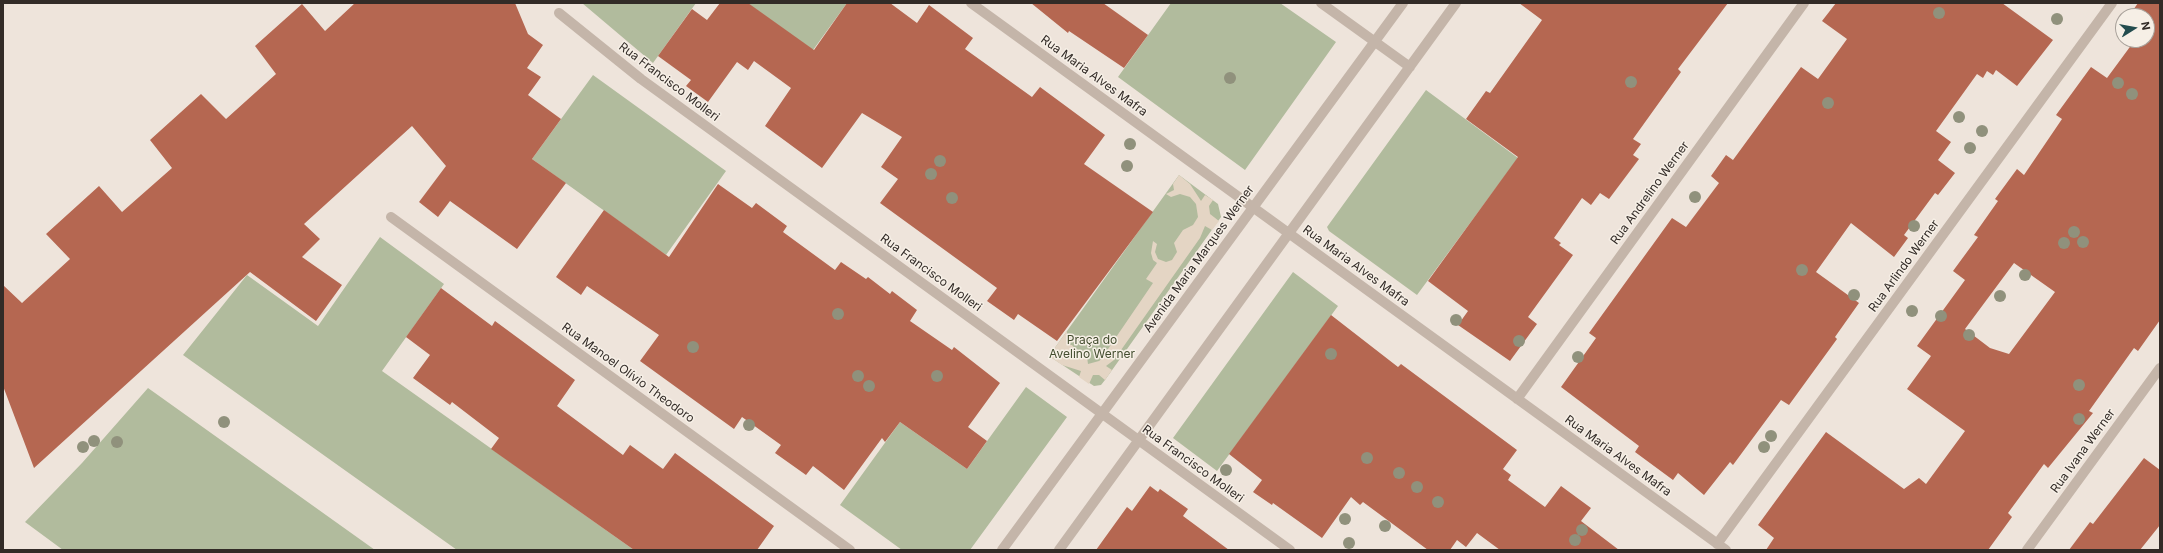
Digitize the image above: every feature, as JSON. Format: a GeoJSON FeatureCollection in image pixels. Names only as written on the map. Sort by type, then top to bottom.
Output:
{"type":"FeatureCollection","features":[{"type":"Feature","properties":{"kind":"street","name":"Rua Maria Alves Mafra"},"geometry":{"type":"LineString","coordinates":[[971,3],[1726,550]]}},
{"type":"Feature","properties":{"kind":"street"},"geometry":{"type":"LineString","coordinates":[[1320,3],[1374,43],[1410,67]]}},
{"type":"Feature","properties":{"kind":"street","name":"Avenida Maria Marques Werner"},"geometry":{"type":"LineString","coordinates":[[1002,550],[1403,3]]}},
{"type":"Feature","properties":{"kind":"street"},"geometry":{"type":"LineString","coordinates":[[1059,550],[1456,3]]}},
{"type":"Feature","properties":{"kind":"street","name":"Rua Andrelino Werner"},"geometry":{"type":"LineString","coordinates":[[1517,399],[1804,3]]}},
{"type":"Feature","properties":{"kind":"street","name":"Rua Arlindo Werner"},"geometry":{"type":"LineString","coordinates":[[1717,544],[2112,3]]}},
{"type":"Feature","properties":{"kind":"street","name":"Rua Francisco Molleri"},"geometry":{"type":"LineString","coordinates":[[559,13],[641,79],[1290,550]]}},
{"type":"Feature","properties":{"kind":"street","name":"Rua Manoel Olívio Theodoro"},"geometry":{"type":"LineString","coordinates":[[391,217],[850,550]]}},
{"type":"Feature","properties":{"kind":"street","name":"Rua Ivana Werner"},"geometry":{"type":"LineString","coordinates":[[2027,550],[2160,368]]}},
{"type":"Feature","properties":{"kind":"green space"},"geometry":{"type":"Polygon","coordinates":[[[582,3],[696,3],[653,63],[582,3]]]}},
{"type":"Feature","properties":{"kind":"green space"},"geometry":{"type":"Polygon","coordinates":[[[747,3],[847,3],[813,50],[747,3]]]}},
{"type":"Feature","properties":{"kind":"green space"},"geometry":{"type":"Polygon","coordinates":[[[1171,3],[1280,3],[1336,42],[1245,170],[1118,77],[1171,3]]]}},
{"type":"Feature","properties":{"kind":"green space"},"geometry":{"type":"Polygon","coordinates":[[[593,75],[726,171],[666,255],[532,159],[593,75]]]}},
{"type":"Feature","properties":{"kind":"green space"},"geometry":{"type":"Polygon","coordinates":[[[1426,90],[1518,158],[1417,295],[1329,231],[1327,227],[1426,90]]]}},
{"type":"Feature","properties":{"kind":"green space","name":"Praça do Avelino Werner"},"geometry":{"type":"Polygon","coordinates":[[[1179,175],[1218,204],[1221,217],[1105,380],[1101,385],[1094,386],[1049,356],[1179,175]]]}},
{"type":"Feature","properties":{"kind":"green space"},"geometry":{"type":"Polygon","coordinates":[[[380,237],[444,284],[382,371],[634,550],[457,550],[183,355],[247,275],[318,326],[380,237]]]}},
{"type":"Feature","properties":{"kind":"green space"},"geometry":{"type":"Polygon","coordinates":[[[1293,272],[1338,306],[1217,471],[1173,438],[1293,272]]]}},
{"type":"Feature","properties":{"kind":"green space"},"geometry":{"type":"Polygon","coordinates":[[[1026,387],[1067,417],[970,550],[902,550],[840,505],[900,422],[967,469],[1026,387]]]}},
{"type":"Feature","properties":{"kind":"green space"},"geometry":{"type":"Polygon","coordinates":[[[148,388],[375,550],[63,550],[25,522],[82,463],[148,388]]]}},
{"type":"Feature","properties":{"kind":"shaded area"},"geometry":{"type":"Polygon","coordinates":[[[1179,175],[1190,184],[1201,201],[1205,195],[1213,200],[1209,206],[1210,214],[1219,221],[1212,230],[1205,226],[1200,238],[1114,360],[1106,366],[1112,370],[1105,380],[1099,375],[1093,375],[1089,384],[1079,377],[1081,371],[1062,365],[1049,356],[1067,331],[1067,345],[1072,345],[1077,351],[1087,357],[1088,364],[1099,361],[1105,356],[1103,354],[1108,349],[1153,283],[1146,279],[1157,263],[1153,260],[1151,253],[1153,241],[1157,244],[1155,252],[1158,259],[1166,262],[1172,260],[1177,252],[1174,243],[1183,230],[1193,225],[1198,217],[1196,204],[1190,197],[1180,194],[1171,197],[1166,194],[1174,190],[1173,184],[1179,175]]]}},
{"type":"Feature","properties":{"kind":"building"},"geometry":{"type":"Polygon","coordinates":[[[355,3],[515,3],[528,34],[543,45],[527,68],[541,77],[528,95],[561,119],[532,159],[566,183],[517,249],[450,201],[438,217],[419,202],[446,166],[412,126],[304,224],[320,239],[302,257],[342,285],[316,321],[250,272],[34,468],[3,386],[3,285],[22,303],[70,259],[46,234],[99,186],[122,212],[172,168],[150,140],[201,94],[226,119],[276,74],[255,46],[302,4],[325,31],[355,3]]]}},
{"type":"Feature","properties":{"kind":"building"},"geometry":{"type":"Polygon","coordinates":[[[720,3],[748,3],[814,50],[847,3],[890,3],[917,23],[929,5],[973,38],[965,49],[1032,97],[1040,87],[1105,135],[1084,164],[1153,212],[1057,341],[1018,314],[1014,320],[987,301],[997,288],[880,203],[898,179],[881,167],[902,137],[862,113],[822,168],[765,126],[791,88],[754,61],[748,70],[737,62],[708,102],[686,86],[691,80],[658,56],[692,9],[707,20],[720,3]]]}},
{"type":"Feature","properties":{"kind":"building"},"geometry":{"type":"Polygon","coordinates":[[[1031,3],[1103,3],[1148,35],[1124,68],[1069,31],[1068,33],[1031,3]]]}},
{"type":"Feature","properties":{"kind":"building"},"geometry":{"type":"Polygon","coordinates":[[[1519,3],[1728,3],[1678,69],[1681,72],[1633,139],[1641,144],[1633,155],[1639,159],[1609,199],[1600,193],[1591,205],[1582,198],[1554,238],[1561,243],[1559,245],[1573,255],[1528,317],[1537,324],[1510,361],[1458,325],[1468,311],[1428,281],[1518,157],[1466,119],[1486,91],[1490,93],[1542,20],[1519,3]]]}},
{"type":"Feature","properties":{"kind":"building"},"geometry":{"type":"Polygon","coordinates":[[[1836,3],[2002,3],[2053,40],[2017,86],[1996,70],[1993,75],[1987,71],[1983,78],[1977,74],[1936,131],[1951,142],[1938,160],[1955,173],[1938,195],[1935,193],[1904,235],[1908,238],[1894,257],[1851,223],[1816,272],[1859,303],[1835,337],[1837,339],[1789,405],[1781,400],[1733,465],[1730,462],[1704,495],[1678,473],[1673,480],[1635,452],[1639,446],[1561,387],[1596,338],[1589,333],[1672,218],[1686,227],[1719,183],[1711,176],[1726,155],[1733,160],[1801,67],[1818,79],[1847,39],[1822,21],[1836,3]]]}},
{"type":"Feature","properties":{"kind":"building"},"geometry":{"type":"Polygon","coordinates":[[[2138,3],[2160,3],[2160,320],[2138,351],[2134,348],[2089,411],[2093,413],[2048,468],[2044,464],[2008,513],[2012,517],[1988,550],[1766,550],[1774,538],[1758,525],[1826,432],[1904,489],[1919,478],[1926,484],[1965,431],[1907,389],[1931,356],[1917,346],[1965,280],[1953,271],[1978,237],[1974,235],[1998,201],[1995,199],[2017,169],[2024,175],[2062,119],[2056,115],[2091,67],[2107,78],[2129,48],[2155,48],[2155,8],[2135,8],[2138,3]],[[2014,263],[1965,329],[1990,348],[2009,354],[2055,292],[2014,263]]]}},
{"type":"Feature","properties":{"kind":"building"},"geometry":{"type":"Polygon","coordinates":[[[718,184],[752,208],[756,203],[787,226],[783,232],[835,270],[841,262],[866,279],[868,277],[890,294],[892,291],[917,310],[910,321],[952,350],[954,347],[1000,383],[968,427],[987,441],[967,469],[900,422],[885,442],[882,438],[844,490],[813,466],[806,475],[775,453],[781,445],[742,417],[734,429],[640,361],[659,335],[587,286],[581,295],[556,277],[604,210],[669,257],[718,184]]]}},
{"type":"Feature","properties":{"kind":"building"},"geometry":{"type":"Polygon","coordinates":[[[441,288],[492,326],[495,321],[575,380],[557,406],[623,455],[630,445],[663,469],[675,453],[774,526],[757,550],[634,550],[491,449],[499,438],[452,402],[450,405],[413,378],[430,355],[406,337],[441,288]]]}},
{"type":"Feature","properties":{"kind":"building"},"geometry":{"type":"Polygon","coordinates":[[[1331,315],[1398,367],[1401,364],[1517,450],[1503,469],[1511,475],[1508,480],[1545,507],[1561,486],[1591,508],[1581,521],[1619,550],[1500,550],[1477,533],[1466,547],[1457,540],[1450,550],[1428,550],[1363,502],[1360,505],[1351,497],[1322,538],[1273,503],[1272,505],[1253,492],[1262,480],[1229,454],[1331,315]]]}},
{"type":"Feature","properties":{"kind":"building"},"geometry":{"type":"Polygon","coordinates":[[[2144,458],[2160,470],[2160,525],[2140,550],[2069,550],[2090,522],[2093,524],[2144,458]]]}},
{"type":"Feature","properties":{"kind":"building"},"geometry":{"type":"Polygon","coordinates":[[[1150,486],[1158,492],[1160,489],[1188,509],[1183,516],[1229,550],[1096,550],[1127,507],[1132,511],[1150,486]]]}}]}
